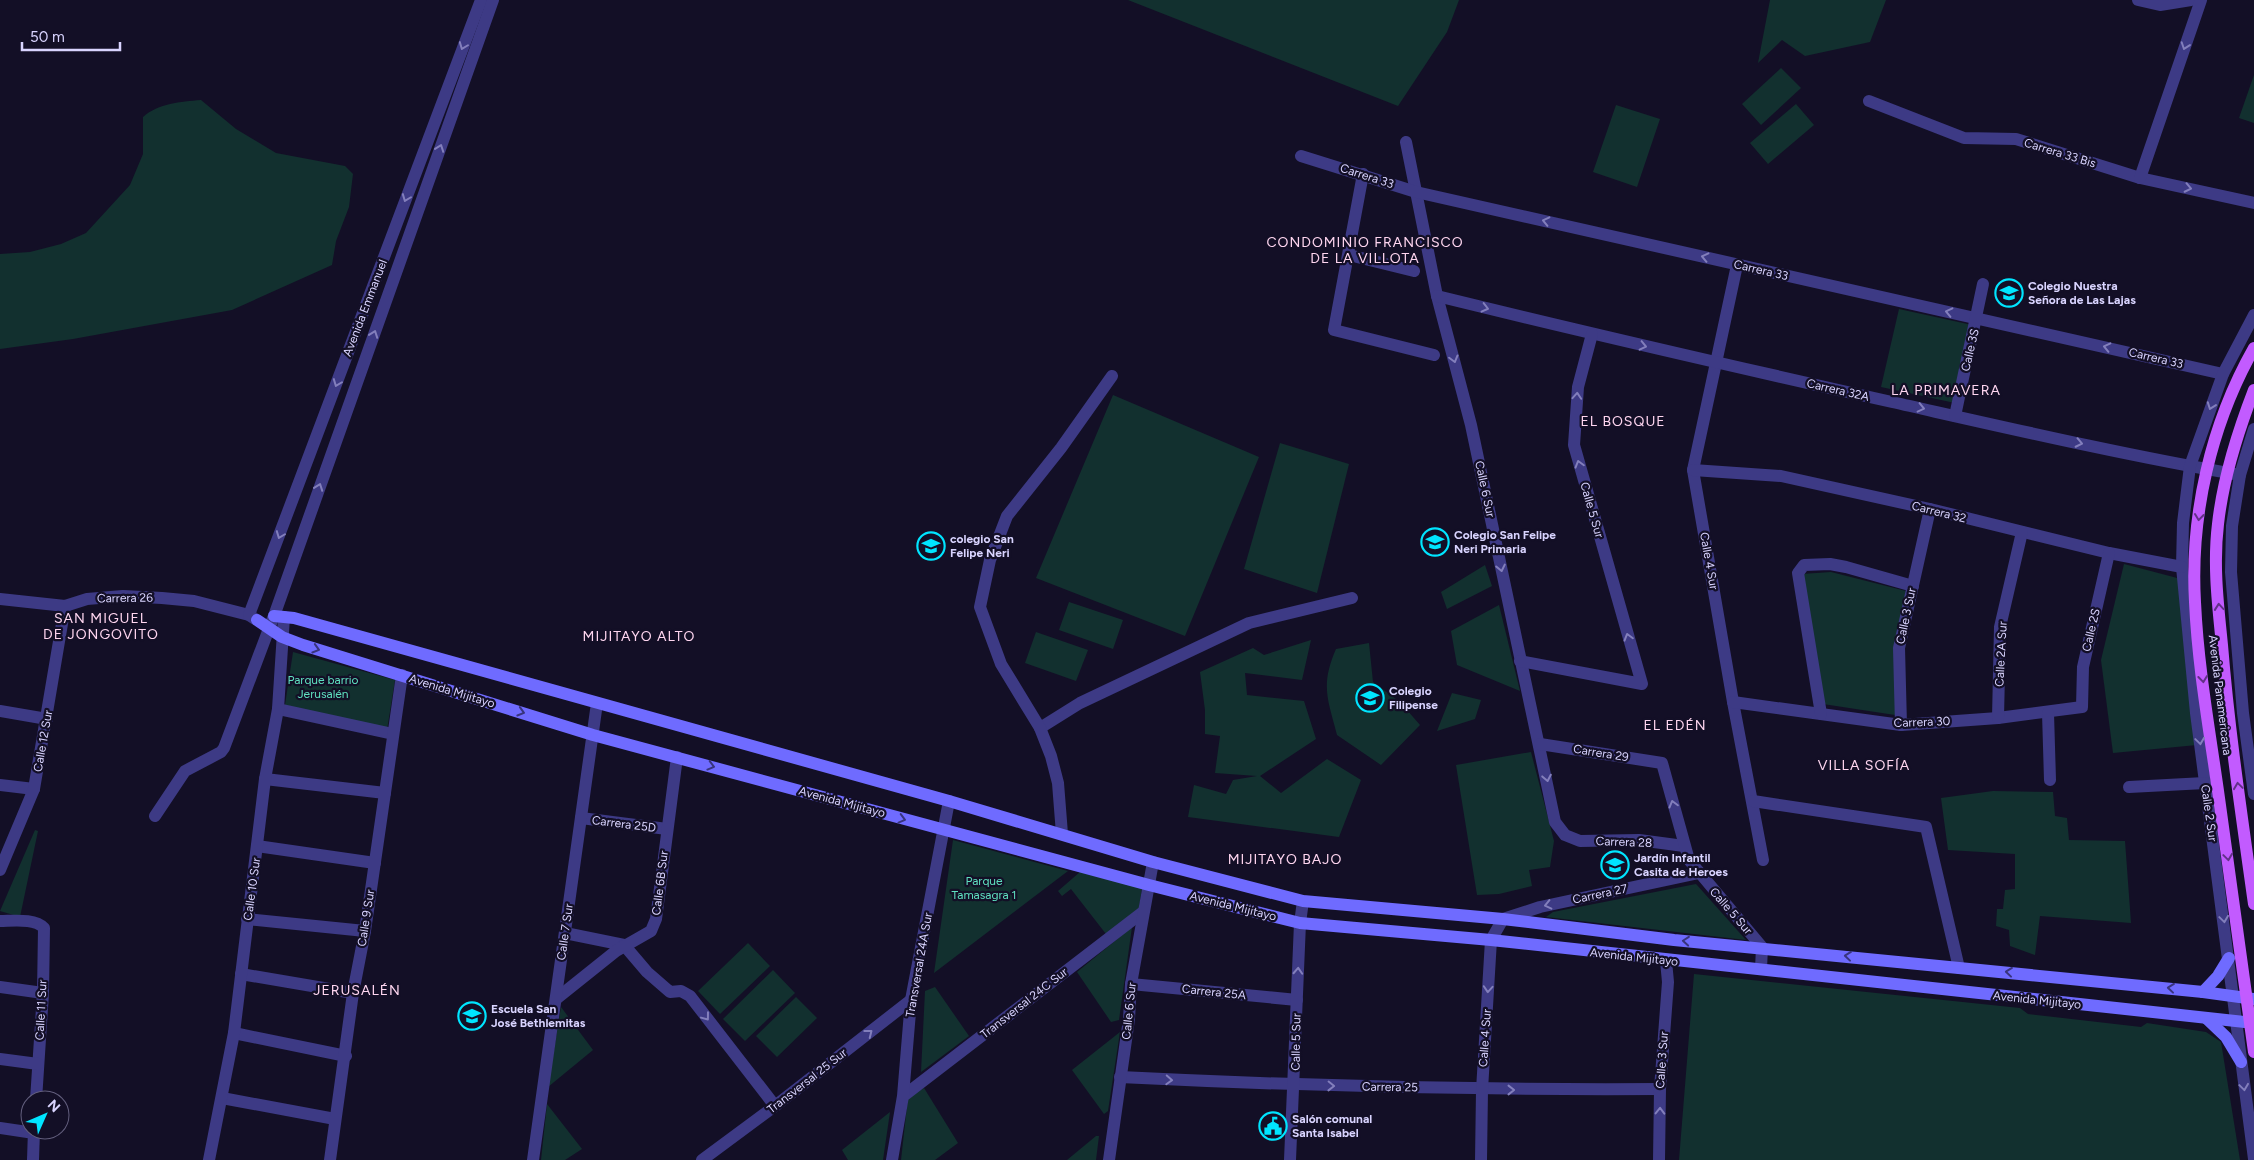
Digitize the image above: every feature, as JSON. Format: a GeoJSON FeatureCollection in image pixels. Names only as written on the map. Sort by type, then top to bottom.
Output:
{"type":"FeatureCollection","features":[{"type":"Feature","properties":{"kind":"main road","name":"Avenida Panamericana"},"geometry":{"type":"LineString","coordinates":[[2254,348],[2229,400],[2206,468],[2198,519],[2195,568],[2195,603],[2208,722],[2251,998],[2254,1052]]}},
{"type":"Feature","properties":{"kind":"main road","name":"Avenida Panamericana"},"geometry":{"type":"LineString","coordinates":[[2254,390],[2226,472],[2218,525],[2216,571],[2227,713],[2254,904]]}},
{"type":"Feature","properties":{"kind":"main road","name":"Avenida Mijitayo"},"geometry":{"type":"LineString","coordinates":[[279,616],[303,620],[597,704],[949,801],[1154,862],[1303,901],[1503,919],[1674,940],[1762,947],[2251,998]]}},
{"type":"Feature","properties":{"kind":"main road","name":"Avenida Mijitayo"},"geometry":{"type":"LineString","coordinates":[[253,618],[282,637],[593,735],[1149,885],[1300,923],[1492,940],[2252,1022]]}},
{"type":"Feature","properties":{"kind":"main road"},"geometry":{"type":"LineString","coordinates":[[2203,992],[2218,976],[2229,958]]}},
{"type":"Feature","properties":{"kind":"main road"},"geometry":{"type":"LineString","coordinates":[[2206,1018],[2226,1037],[2241,1062]]}},
{"type":"Feature","properties":{"kind":"street","name":"Avenida Emmanuel"},"geometry":{"type":"LineString","coordinates":[[253,618],[481,0]]}},
{"type":"Feature","properties":{"kind":"street","name":"Avenida Emmanuel"},"geometry":{"type":"LineString","coordinates":[[279,616],[493,0]]}},
{"type":"Feature","properties":{"kind":"street"},"geometry":{"type":"LineString","coordinates":[[2138,0],[2160,5],[2191,0]]}},
{"type":"Feature","properties":{"kind":"street"},"geometry":{"type":"LineString","coordinates":[[2140,178],[2201,0]]}},
{"type":"Feature","properties":{"kind":"street","name":"Carrera 33 Bis"},"geometry":{"type":"LineString","coordinates":[[1869,101],[1964,138],[2016,139],[2140,178],[2254,204]]}},
{"type":"Feature","properties":{"kind":"street","name":"Calle 6 Sur"},"geometry":{"type":"LineString","coordinates":[[1406,142],[1437,296],[1471,425],[1555,822],[1565,834]]}},
{"type":"Feature","properties":{"kind":"street","name":"Carrera 33"},"geometry":{"type":"LineString","coordinates":[[1301,156],[1416,192],[2223,374]]}},
{"type":"Feature","properties":{"kind":"street"},"geometry":{"type":"LineString","coordinates":[[1363,174],[1334,330],[1434,354]]}},
{"type":"Feature","properties":{"kind":"street"},"geometry":{"type":"LineString","coordinates":[[1349,255],[1414,271]]}},
{"type":"Feature","properties":{"kind":"street","name":"Calle 4 Sur"},"geometry":{"type":"LineString","coordinates":[[1737,265],[1693,470],[1733,702],[1763,860]]}},
{"type":"Feature","properties":{"kind":"street","name":"Calle 3S"},"geometry":{"type":"LineString","coordinates":[[1955,416],[1978,318],[1983,284]]}},
{"type":"Feature","properties":{"kind":"street","name":"Carrera 32A"},"geometry":{"type":"LineString","coordinates":[[1437,296],[1592,334],[1955,416],[2190,466],[2240,474]]}},
{"type":"Feature","properties":{"kind":"street","name":"Calle 2 Sur"},"geometry":{"type":"LineString","coordinates":[[2254,315],[2223,374],[2190,466],[2183,523],[2182,567],[2196,713],[2254,1159]]}},
{"type":"Feature","properties":{"kind":"street","name":"Calle 5 Sur"},"geometry":{"type":"LineString","coordinates":[[1520,661],[1642,684],[1574,444],[1578,387],[1592,334]]}},
{"type":"Feature","properties":{"kind":"street"},"geometry":{"type":"LineString","coordinates":[[1062,834],[1058,783],[1051,756],[1040,728],[1001,664],[980,607],[990,560],[1006,516],[1061,448],[1112,376]]}},
{"type":"Feature","properties":{"kind":"street"},"geometry":{"type":"LineString","coordinates":[[2254,429],[2240,474],[2232,526],[2231,572],[2243,713],[2254,794]]}},
{"type":"Feature","properties":{"kind":"street","name":"Carrera 32"},"geometry":{"type":"LineString","coordinates":[[1693,470],[1782,476],[1930,509],[2108,553],[2182,567]]}},
{"type":"Feature","properties":{"kind":"street","name":"Calle 3 Sur"},"geometry":{"type":"LineString","coordinates":[[1902,725],[1899,648],[1930,509]]}},
{"type":"Feature","properties":{"kind":"street","name":"Calle 2A Sur"},"geometry":{"type":"LineString","coordinates":[[1998,718],[2000,627],[2022,532]]}},
{"type":"Feature","properties":{"kind":"street","name":"Calle 2S"},"geometry":{"type":"LineString","coordinates":[[2082,708],[2083,667],[2108,553]]}},
{"type":"Feature","properties":{"kind":"street"},"geometry":{"type":"LineString","coordinates":[[1821,714],[1798,573],[1801,567],[1804,565],[1830,564],[1913,586]]}},
{"type":"Feature","properties":{"kind":"street","name":"Carrera 26"},"geometry":{"type":"LineString","coordinates":[[0,599],[65,606],[87,599],[123,596],[162,598],[194,601],[253,618]]}},
{"type":"Feature","properties":{"kind":"street"},"geometry":{"type":"LineString","coordinates":[[1040,728],[1080,702],[1249,623],[1352,598]]}},
{"type":"Feature","properties":{"kind":"street","name":"Calle 12 Sur"},"geometry":{"type":"LineString","coordinates":[[0,870],[4,854],[34,789],[65,606]]}},
{"type":"Feature","properties":{"kind":"street"},"geometry":{"type":"LineString","coordinates":[[155,816],[185,771],[221,752],[224,748],[269,629],[279,616]]}},
{"type":"Feature","properties":{"kind":"street","name":"Calle 10 Sur"},"geometry":{"type":"LineString","coordinates":[[209,1160],[234,1032],[265,779],[278,709],[282,637],[279,616]]}},
{"type":"Feature","properties":{"kind":"street","name":"Calle 9 Sur"},"geometry":{"type":"LineString","coordinates":[[330,1160],[346,1056],[353,993],[365,931],[402,675]]}},
{"type":"Feature","properties":{"kind":"street","name":"Carrera 30"},"geometry":{"type":"LineString","coordinates":[[1733,702],[1902,725],[1998,718],[2082,708]]}},
{"type":"Feature","properties":{"kind":"street","name":"Calle 7 Sur"},"geometry":{"type":"LineString","coordinates":[[533,1160],[597,704]]}},
{"type":"Feature","properties":{"kind":"street"},"geometry":{"type":"LineString","coordinates":[[278,709],[393,734]]}},
{"type":"Feature","properties":{"kind":"street"},"geometry":{"type":"LineString","coordinates":[[0,711],[47,719]]}},
{"type":"Feature","properties":{"kind":"street"},"geometry":{"type":"LineString","coordinates":[[2048,713],[2050,780]]}},
{"type":"Feature","properties":{"kind":"street","name":"Carrera 29"},"geometry":{"type":"LineString","coordinates":[[1540,744],[1662,763]]}},
{"type":"Feature","properties":{"kind":"street","name":"Calle 6B Sur"},"geometry":{"type":"LineString","coordinates":[[624,946],[654,928],[677,757]]}},
{"type":"Feature","properties":{"kind":"street","name":"Calle 5 Sur"},"geometry":{"type":"LineString","coordinates":[[1662,763],[1689,860],[1762,947]]}},
{"type":"Feature","properties":{"kind":"street"},"geometry":{"type":"LineString","coordinates":[[265,779],[385,793]]}},
{"type":"Feature","properties":{"kind":"street"},"geometry":{"type":"LineString","coordinates":[[2129,787],[2205,783]]}},
{"type":"Feature","properties":{"kind":"street"},"geometry":{"type":"LineString","coordinates":[[0,785],[34,789]]}},
{"type":"Feature","properties":{"kind":"street","name":"Transversal 24A Sur"},"geometry":{"type":"LineString","coordinates":[[892,1160],[903,1096],[911,1000],[949,801]]}},
{"type":"Feature","properties":{"kind":"street"},"geometry":{"type":"LineString","coordinates":[[1753,801],[1926,827],[1959,968]]}},
{"type":"Feature","properties":{"kind":"street","name":"Carrera 25D"},"geometry":{"type":"LineString","coordinates":[[581,818],[667,829]]}},
{"type":"Feature","properties":{"kind":"street","name":"Carrera 28"},"geometry":{"type":"LineString","coordinates":[[1565,834],[1580,841],[1639,840],[1684,846]]}},
{"type":"Feature","properties":{"kind":"street"},"geometry":{"type":"LineString","coordinates":[[257,846],[374,863]]}},
{"type":"Feature","properties":{"kind":"street","name":"Calle 6 Sur"},"geometry":{"type":"LineString","coordinates":[[1109,1160],[1129,1019],[1131,984],[1143,912],[1154,862]]}},
{"type":"Feature","properties":{"kind":"street","name":"Carrera 27"},"geometry":{"type":"LineString","coordinates":[[1503,919],[1540,907],[1699,873]]}},
{"type":"Feature","properties":{"kind":"street","name":"Calle 5 Sur"},"geometry":{"type":"LineString","coordinates":[[1290,1160],[1295,1086],[1300,923],[1303,901]]}},
{"type":"Feature","properties":{"kind":"street","name":"Transversal 24C Sur"},"geometry":{"type":"LineString","coordinates":[[906,1094],[1143,912]]}},
{"type":"Feature","properties":{"kind":"street"},"geometry":{"type":"LineString","coordinates":[[247,919],[365,931]]}},
{"type":"Feature","properties":{"kind":"street","name":"Calle 4 Sur"},"geometry":{"type":"LineString","coordinates":[[1481,1160],[1482,1090],[1492,940],[1503,919]]}},
{"type":"Feature","properties":{"kind":"street","name":"Calle 11 Sur"},"geometry":{"type":"LineString","coordinates":[[0,921],[39,923],[44,928],[43,993],[37,1090]]}},
{"type":"Feature","properties":{"kind":"street"},"geometry":{"type":"LineString","coordinates":[[565,933],[624,946],[670,992],[681,991],[690,996],[775,1106]]}},
{"type":"Feature","properties":{"kind":"street"},"geometry":{"type":"LineString","coordinates":[[556,999],[624,946]]}},
{"type":"Feature","properties":{"kind":"street"},"geometry":{"type":"LineString","coordinates":[[1761,969],[1762,947]]}},
{"type":"Feature","properties":{"kind":"street","name":"Calle 3 Sur"},"geometry":{"type":"LineString","coordinates":[[1659,1160],[1660,1089],[1668,982],[1666,960]]}},
{"type":"Feature","properties":{"kind":"street"},"geometry":{"type":"LineString","coordinates":[[241,974],[353,993]]}},
{"type":"Feature","properties":{"kind":"street","name":"Carrera 25A"},"geometry":{"type":"LineString","coordinates":[[1131,984],[1297,1000]]}},
{"type":"Feature","properties":{"kind":"street"},"geometry":{"type":"LineString","coordinates":[[0,987],[43,993]]}},
{"type":"Feature","properties":{"kind":"street","name":"Transversal 25 Sur"},"geometry":{"type":"LineString","coordinates":[[702,1160],[911,1000]]}},
{"type":"Feature","properties":{"kind":"street"},"geometry":{"type":"LineString","coordinates":[[234,1032],[346,1056]]}},
{"type":"Feature","properties":{"kind":"street"},"geometry":{"type":"LineString","coordinates":[[0,1059],[38,1064]]}},
{"type":"Feature","properties":{"kind":"street","name":"Carrera 25"},"geometry":{"type":"LineString","coordinates":[[1120,1077],[1295,1086],[1482,1090],[1660,1089]]}},
{"type":"Feature","properties":{"kind":"street"},"geometry":{"type":"LineString","coordinates":[[222,1098],[335,1119]]}},
{"type":"Feature","properties":{"kind":"street"},"geometry":{"type":"LineString","coordinates":[[0,1128],[20,1130]]}},
{"type":"Feature","properties":{"kind":"street"},"geometry":{"type":"LineString","coordinates":[[32,1160],[33,1140]]}},
{"type":"Feature","properties":{"kind":"green space"},"geometry":{"type":"Polygon","coordinates":[[[1128,0],[1459,0],[1447,32],[1398,106],[1128,0]]]}},
{"type":"Feature","properties":{"kind":"green space"},"geometry":{"type":"Polygon","coordinates":[[[1770,0],[1886,0],[1870,42],[1805,56],[1782,40],[1758,63],[1770,0]]]}},
{"type":"Feature","properties":{"kind":"green space"},"geometry":{"type":"Polygon","coordinates":[[[1781,68],[1801,88],[1761,125],[1742,104],[1781,68]]]}},
{"type":"Feature","properties":{"kind":"green space"},"geometry":{"type":"Polygon","coordinates":[[[2254,75],[2254,123],[2239,118],[2254,75]]]}},
{"type":"Feature","properties":{"kind":"green space"},"geometry":{"type":"Polygon","coordinates":[[[201,100],[236,129],[276,153],[345,166],[353,174],[349,207],[336,241],[332,265],[232,310],[73,339],[0,349],[0,254],[30,252],[61,244],[86,233],[130,185],[143,154],[143,117],[163,106],[201,100]]]}},
{"type":"Feature","properties":{"kind":"green space"},"geometry":{"type":"Polygon","coordinates":[[[1796,104],[1814,125],[1768,164],[1750,143],[1796,104]]]}},
{"type":"Feature","properties":{"kind":"green space"},"geometry":{"type":"Polygon","coordinates":[[[1616,105],[1660,119],[1637,187],[1593,172],[1616,105]]]}},
{"type":"Feature","properties":{"kind":"green space"},"geometry":{"type":"Polygon","coordinates":[[[1899,309],[1972,325],[1955,403],[1881,387],[1899,309]]]}},
{"type":"Feature","properties":{"kind":"green space"},"geometry":{"type":"Polygon","coordinates":[[[1113,395],[1259,457],[1185,636],[1036,578],[1113,395]]]}},
{"type":"Feature","properties":{"kind":"green space"},"geometry":{"type":"Polygon","coordinates":[[[1280,443],[1349,464],[1317,593],[1244,569],[1280,443]]]}},
{"type":"Feature","properties":{"kind":"green space"},"geometry":{"type":"Polygon","coordinates":[[[2124,564],[2181,579],[2197,745],[2113,753],[2101,660],[2124,564]]]}},
{"type":"Feature","properties":{"kind":"green space"},"geometry":{"type":"Polygon","coordinates":[[[1485,565],[1492,586],[1447,609],[1441,592],[1485,565]]]}},
{"type":"Feature","properties":{"kind":"green space"},"geometry":{"type":"Polygon","coordinates":[[[1831,572],[1906,591],[1895,715],[1823,704],[1802,574],[1831,572]]]}},
{"type":"Feature","properties":{"kind":"green space"},"geometry":{"type":"Polygon","coordinates":[[[1069,602],[1123,620],[1113,649],[1059,630],[1069,602]]]}},
{"type":"Feature","properties":{"kind":"green space"},"geometry":{"type":"Polygon","coordinates":[[[1499,605],[1520,691],[1457,665],[1451,631],[1499,605]]]}},
{"type":"Feature","properties":{"kind":"green space"},"geometry":{"type":"Polygon","coordinates":[[[1036,632],[1088,650],[1076,681],[1025,663],[1036,632]]]}},
{"type":"Feature","properties":{"kind":"green space"},"geometry":{"type":"Polygon","coordinates":[[[1311,640],[1302,680],[1245,673],[1247,695],[1304,701],[1316,739],[1260,776],[1281,793],[1327,759],[1361,780],[1339,837],[1188,817],[1194,785],[1226,794],[1233,780],[1257,776],[1215,773],[1220,736],[1205,734],[1205,710],[1200,672],[1253,648],[1264,655],[1311,640]]]}},
{"type":"Feature","properties":{"kind":"green space"},"geometry":{"type":"Polygon","coordinates":[[[1369,643],[1373,682],[1400,702],[1420,725],[1381,765],[1337,735],[1327,692],[1328,673],[1336,649],[1369,643]]]}},
{"type":"Feature","properties":{"kind":"green space","name":"Parque barrio Jerusalén"},"geometry":{"type":"Polygon","coordinates":[[[293,652],[395,680],[387,730],[285,705],[293,652]]]}},
{"type":"Feature","properties":{"kind":"green space"},"geometry":{"type":"Polygon","coordinates":[[[1452,693],[1481,700],[1475,719],[1437,731],[1452,693]]]}},
{"type":"Feature","properties":{"kind":"green space"},"geometry":{"type":"Polygon","coordinates":[[[1531,752],[1554,841],[1550,867],[1529,870],[1532,886],[1499,894],[1477,895],[1456,765],[1531,752]]]}},
{"type":"Feature","properties":{"kind":"green space"},"geometry":{"type":"Polygon","coordinates":[[[1993,791],[2053,792],[2055,816],[2067,818],[2069,840],[2125,841],[2131,923],[2040,916],[2035,955],[2010,946],[2009,930],[1996,926],[1997,909],[2003,909],[2005,890],[2015,889],[2015,854],[1948,850],[1941,798],[1993,791]]]}},
{"type":"Feature","properties":{"kind":"green space"},"geometry":{"type":"Polygon","coordinates":[[[35,830],[38,831],[20,917],[0,911],[35,830]]]}},
{"type":"Feature","properties":{"kind":"green space","name":"Parque Tamasagra 1"},"geometry":{"type":"Polygon","coordinates":[[[953,840],[1068,871],[934,973],[953,840]]]}},
{"type":"Feature","properties":{"kind":"green space"},"geometry":{"type":"Polygon","coordinates":[[[1080,872],[1142,888],[1139,908],[1106,934],[1071,889],[1062,896],[1058,891],[1080,872]]]}},
{"type":"Feature","properties":{"kind":"green space"},"geometry":{"type":"Polygon","coordinates":[[[1696,884],[1746,940],[1546,917],[1553,912],[1696,884]]]}},
{"type":"Feature","properties":{"kind":"green space"},"geometry":{"type":"Polygon","coordinates":[[[1132,927],[1119,1020],[1111,1022],[1077,972],[1132,927]]]}},
{"type":"Feature","properties":{"kind":"green space"},"geometry":{"type":"Polygon","coordinates":[[[748,943],[770,966],[720,1014],[698,991],[748,943]]]}},
{"type":"Feature","properties":{"kind":"green space"},"geometry":{"type":"Polygon","coordinates":[[[773,970],[795,993],[745,1041],[723,1019],[773,970]]]}},
{"type":"Feature","properties":{"kind":"green space"},"geometry":{"type":"Polygon","coordinates":[[[1694,974],[2020,1008],[2028,1014],[2141,1027],[2147,1023],[2206,1032],[2221,1042],[2240,1160],[1679,1160],[1694,974]]]}},
{"type":"Feature","properties":{"kind":"green space"},"geometry":{"type":"Polygon","coordinates":[[[935,987],[969,1036],[921,1072],[925,991],[935,987]]]}},
{"type":"Feature","properties":{"kind":"green space"},"geometry":{"type":"Polygon","coordinates":[[[796,997],[817,1018],[777,1057],[756,1036],[796,997]]]}},
{"type":"Feature","properties":{"kind":"green space"},"geometry":{"type":"Polygon","coordinates":[[[561,1007],[593,1050],[548,1087],[561,1007]]]}},
{"type":"Feature","properties":{"kind":"green space"},"geometry":{"type":"Polygon","coordinates":[[[1120,1032],[1108,1111],[1104,1114],[1072,1070],[1120,1032]]]}},
{"type":"Feature","properties":{"kind":"green space"},"geometry":{"type":"Polygon","coordinates":[[[924,1088],[958,1143],[935,1160],[901,1160],[908,1097],[924,1088]]]}},
{"type":"Feature","properties":{"kind":"green space"},"geometry":{"type":"Polygon","coordinates":[[[547,1104],[582,1149],[565,1160],[541,1160],[547,1104]]]}},
{"type":"Feature","properties":{"kind":"green space"},"geometry":{"type":"Polygon","coordinates":[[[890,1112],[883,1160],[848,1160],[842,1150],[890,1112]]]}},
{"type":"Feature","properties":{"kind":"green space"},"geometry":{"type":"Polygon","coordinates":[[[1096,1136],[1099,1136],[1096,1160],[1067,1160],[1096,1136]]]}},
{"type":"Feature","properties":{"kind":"place","name":"Colegio Nuestra Señora de Las Lajas"},"geometry":{"type":"Point","coordinates":[2009,293]}},
{"type":"Feature","properties":{"kind":"place","name":"Colegio San Felipe Neri Primaria"},"geometry":{"type":"Point","coordinates":[1435,542]}},
{"type":"Feature","properties":{"kind":"place","name":"colegio San Felipe Neri"},"geometry":{"type":"Point","coordinates":[931,546]}},
{"type":"Feature","properties":{"kind":"place","name":"Colegio Filipense"},"geometry":{"type":"Point","coordinates":[1370,698]}},
{"type":"Feature","properties":{"kind":"place","name":"Jardín Infantil Casita de Heroes"},"geometry":{"type":"Point","coordinates":[1615,865]}},
{"type":"Feature","properties":{"kind":"place","name":"Escuela San José Bethlemitas"},"geometry":{"type":"Point","coordinates":[472,1016]}},
{"type":"Feature","properties":{"kind":"place","name":"Salón comunal Santa Isabel"},"geometry":{"type":"Point","coordinates":[1273,1126]}},
{"type":"Feature","properties":{"kind":"district","name":"CONDOMINIO FRANCISCO DE LA VILLOTA"},"geometry":{"type":"Point","coordinates":[1365,250]}},
{"type":"Feature","properties":{"kind":"district","name":"LA PRIMAVERA"},"geometry":{"type":"Point","coordinates":[1946,390]}},
{"type":"Feature","properties":{"kind":"district","name":"EL BOSQUE"},"geometry":{"type":"Point","coordinates":[1623,421]}},
{"type":"Feature","properties":{"kind":"district","name":"SAN MIGUEL DE JONGOVITO"},"geometry":{"type":"Point","coordinates":[101,626]}},
{"type":"Feature","properties":{"kind":"district","name":"MIJITAYO ALTO"},"geometry":{"type":"Point","coordinates":[639,636]}},
{"type":"Feature","properties":{"kind":"district","name":"EL EDÉN"},"geometry":{"type":"Point","coordinates":[1675,725]}},
{"type":"Feature","properties":{"kind":"district","name":"VILLA SOFÍA"},"geometry":{"type":"Point","coordinates":[1864,765]}},
{"type":"Feature","properties":{"kind":"district","name":"MIJITAYO BAJO"},"geometry":{"type":"Point","coordinates":[1285,859]}},
{"type":"Feature","properties":{"kind":"district","name":"JERUSALÉN"},"geometry":{"type":"Point","coordinates":[357,990]}}]}
